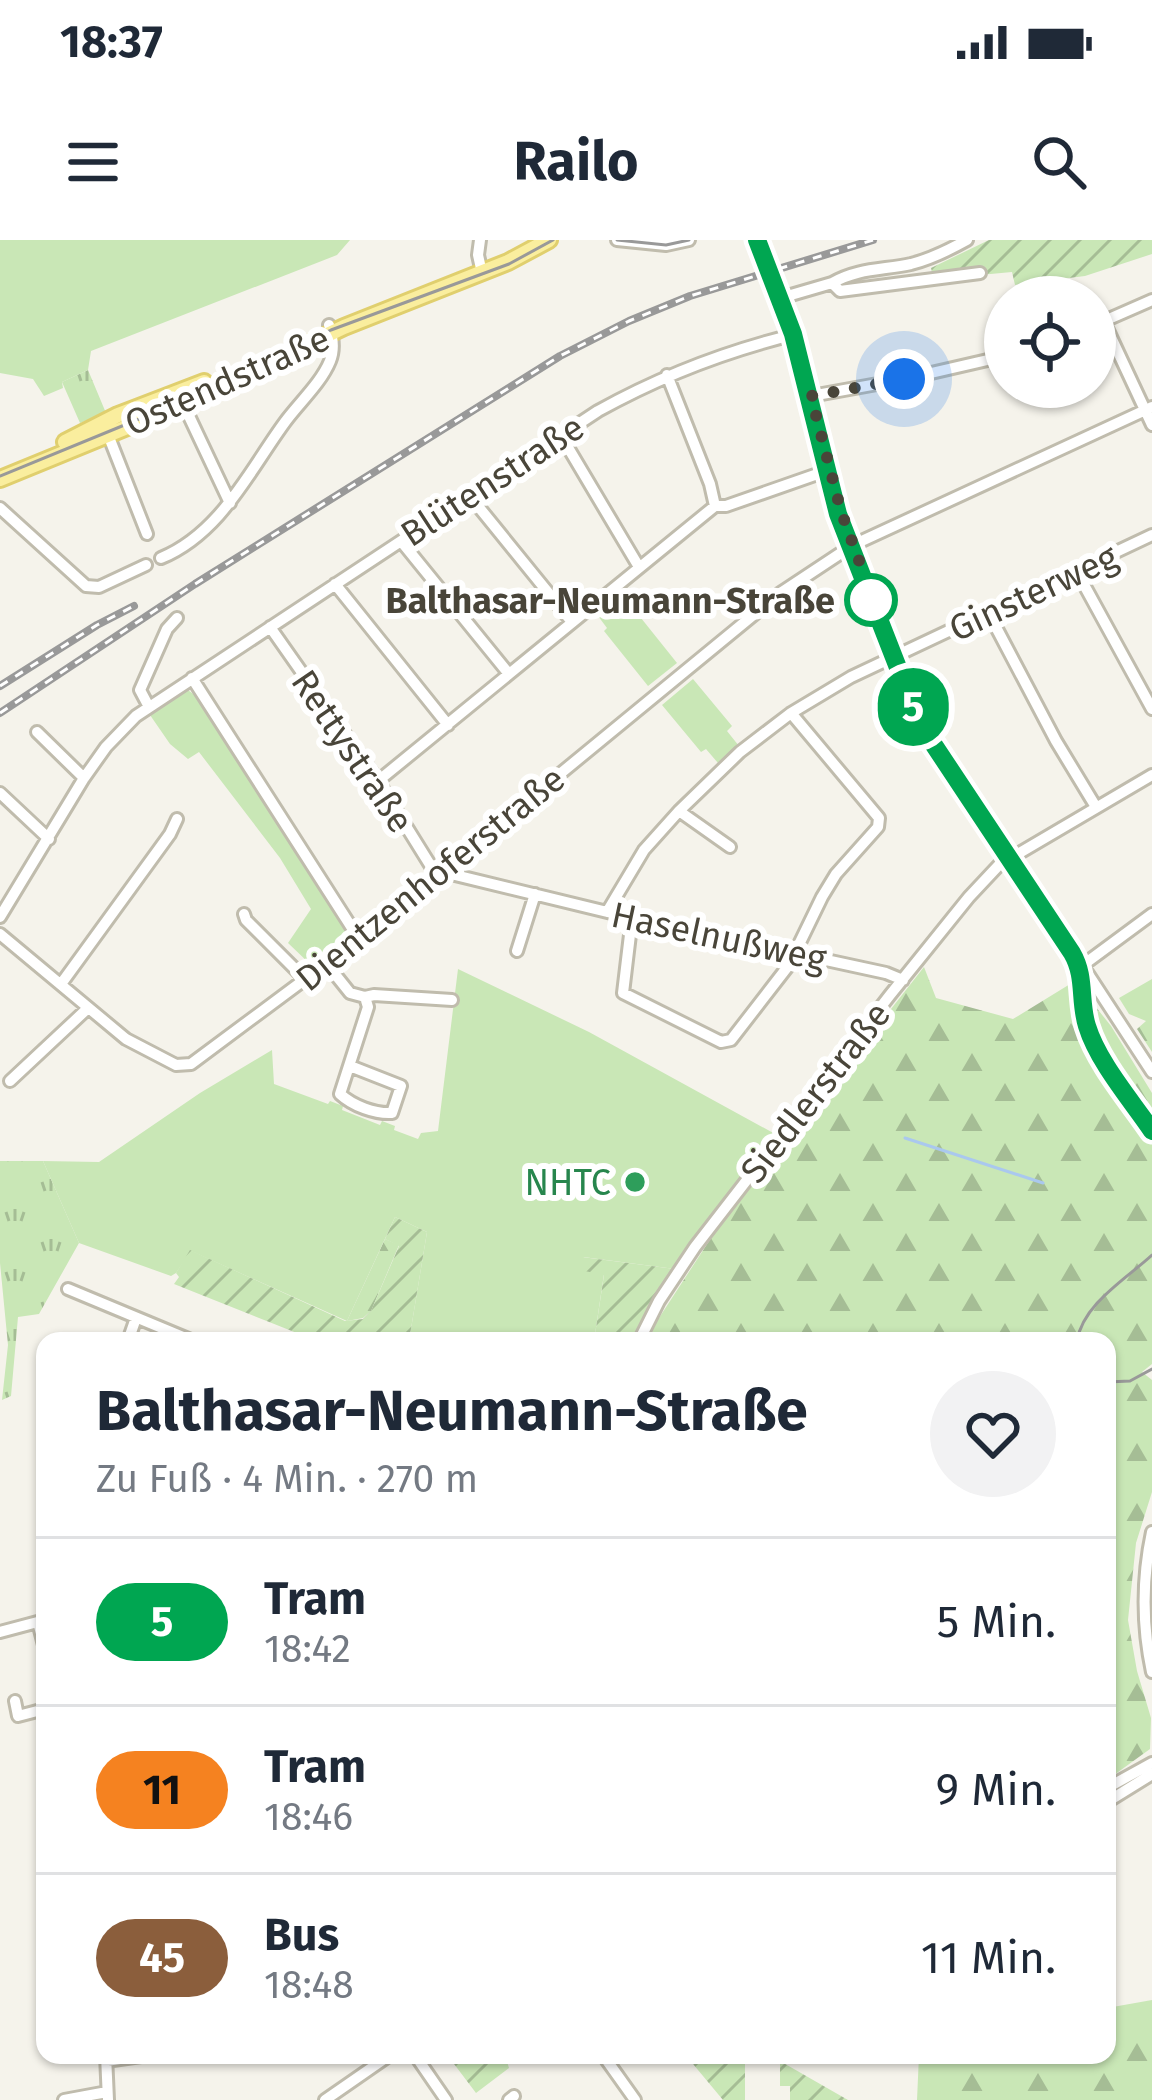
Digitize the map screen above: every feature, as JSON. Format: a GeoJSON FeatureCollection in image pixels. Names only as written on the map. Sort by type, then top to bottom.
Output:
{"type":"FeatureCollection","features":[{"type":"Feature","properties":{"kind":"main road","name":"Ostendstraße"},"geometry":{"type":"LineString","coordinates":[[0,475],[330,328],[429,286],[482,272],[549,240]]}},
{"type":"Feature","properties":{"kind":"street"},"geometry":{"type":"LineString","coordinates":[[480,240],[482,272]]}},
{"type":"Feature","properties":{"kind":"street"},"geometry":{"type":"LineString","coordinates":[[617,240],[666,245],[689,240]]}},
{"type":"Feature","properties":{"kind":"street"},"geometry":{"type":"LineString","coordinates":[[784,297],[859,271],[909,265],[967,240]]}},
{"type":"Feature","properties":{"kind":"street"},"geometry":{"type":"LineString","coordinates":[[832,283],[840,291],[980,273]]}},
{"type":"Feature","properties":{"kind":"street"},"geometry":{"type":"LineString","coordinates":[[776,276],[853,544],[926,728],[1152,1072]]}},
{"type":"Feature","properties":{"kind":"street"},"geometry":{"type":"LineString","coordinates":[[1116,316],[1152,300]]}},
{"type":"Feature","properties":{"kind":"street"},"geometry":{"type":"LineString","coordinates":[[161,558],[205,530],[230,502],[329,364],[330,328]]}},
{"type":"Feature","properties":{"kind":"street","name":"Blütenstraße"},"geometry":{"type":"LineString","coordinates":[[0,917],[106,746],[149,706],[560,434],[668,376],[727,352],[796,334]]}},
{"type":"Feature","properties":{"kind":"street"},"geometry":{"type":"LineString","coordinates":[[1116,353],[1149,409],[1152,425]]}},
{"type":"Feature","properties":{"kind":"street"},"geometry":{"type":"LineString","coordinates":[[811,396],[984,361]]}},
{"type":"Feature","properties":{"kind":"street"},"geometry":{"type":"LineString","coordinates":[[668,376],[715,506]]}},
{"type":"Feature","properties":{"kind":"street"},"geometry":{"type":"LineString","coordinates":[[180,398],[230,502]]}},
{"type":"Feature","properties":{"kind":"street"},"geometry":{"type":"LineString","coordinates":[[853,544],[1149,409]]}},
{"type":"Feature","properties":{"kind":"street"},"geometry":{"type":"LineString","coordinates":[[106,429],[148,534]]}},
{"type":"Feature","properties":{"kind":"street"},"geometry":{"type":"LineString","coordinates":[[560,434],[639,567]]}},
{"type":"Feature","properties":{"kind":"street"},"geometry":{"type":"LineString","coordinates":[[378,781],[715,506],[830,470]]}},
{"type":"Feature","properties":{"kind":"street"},"geometry":{"type":"LineString","coordinates":[[469,494],[572,622]]}},
{"type":"Feature","properties":{"kind":"street"},"geometry":{"type":"LineString","coordinates":[[0,508],[86,586],[99,587],[146,565]]}},
{"type":"Feature","properties":{"kind":"street","name":"Ginsterweg"},"geometry":{"type":"LineString","coordinates":[[607,912],[644,850],[679,811],[740,752],[790,713],[839,682],[1151,540]]}},
{"type":"Feature","properties":{"kind":"street"},"geometry":{"type":"LineString","coordinates":[[401,541],[509,674]]}},
{"type":"Feature","properties":{"kind":"street","name":"Dientzenhoferstraße"},"geometry":{"type":"LineString","coordinates":[[0,934],[126,1040],[176,1065],[191,1064],[359,939],[779,594],[853,544]]}},
{"type":"Feature","properties":{"kind":"street"},"geometry":{"type":"LineString","coordinates":[[1077,572],[1152,709]]}},
{"type":"Feature","properties":{"kind":"street"},"geometry":{"type":"LineString","coordinates":[[334,584],[448,725]]}},
{"type":"Feature","properties":{"kind":"street"},"geometry":{"type":"LineString","coordinates":[[988,613],[1096,807]]}},
{"type":"Feature","properties":{"kind":"street"},"geometry":{"type":"LineString","coordinates":[[149,706],[140,690],[167,629],[177,618]]}},
{"type":"Feature","properties":{"kind":"street","name":"Rettystraße"},"geometry":{"type":"LineString","coordinates":[[270,627],[442,871]]}},
{"type":"Feature","properties":{"kind":"street"},"geometry":{"type":"LineString","coordinates":[[192,678],[359,939]]}},
{"type":"Feature","properties":{"kind":"street"},"geometry":{"type":"LineString","coordinates":[[632,918],[622,993],[721,1042],[731,1040],[796,953],[822,897],[850,855],[878,826],[879,818],[790,713]]}},
{"type":"Feature","properties":{"kind":"street"},"geometry":{"type":"LineString","coordinates":[[37,732],[84,778]]}},
{"type":"Feature","properties":{"kind":"street","name":"Siedlerstraße"},"geometry":{"type":"LineString","coordinates":[[643,1332],[687,1259],[980,885],[999,866],[1152,775]]}},
{"type":"Feature","properties":{"kind":"street"},"geometry":{"type":"LineString","coordinates":[[0,793],[49,839]]}},
{"type":"Feature","properties":{"kind":"street"},"geometry":{"type":"LineString","coordinates":[[679,811],[730,847]]}},
{"type":"Feature","properties":{"kind":"street"},"geometry":{"type":"LineString","coordinates":[[61,984],[177,819]]}},
{"type":"Feature","properties":{"kind":"street","name":"Haselnußweg"},"geometry":{"type":"LineString","coordinates":[[442,871],[903,980]]}},
{"type":"Feature","properties":{"kind":"street"},"geometry":{"type":"LineString","coordinates":[[0,888],[13,898]]}},
{"type":"Feature","properties":{"kind":"street"},"geometry":{"type":"LineString","coordinates":[[517,951],[535,894]]}},
{"type":"Feature","properties":{"kind":"street"},"geometry":{"type":"LineString","coordinates":[[244,914],[305,979]]}},
{"type":"Feature","properties":{"kind":"street"},"geometry":{"type":"LineString","coordinates":[[1083,965],[1152,914]]}},
{"type":"Feature","properties":{"kind":"street"},"geometry":{"type":"LineString","coordinates":[[326,963],[350,993],[452,1000]]}},
{"type":"Feature","properties":{"kind":"street"},"geometry":{"type":"LineString","coordinates":[[350,1066],[401,1086],[392,1113],[381,1114],[340,1094],[368,1006],[365,997]]}},
{"type":"Feature","properties":{"kind":"street"},"geometry":{"type":"LineString","coordinates":[[10,1081],[87,1009]]}},
{"type":"Feature","properties":{"kind":"street"},"geometry":{"type":"LineString","coordinates":[[68,1289],[171,1332]]}},
{"type":"Feature","properties":{"kind":"street"},"geometry":{"type":"LineString","coordinates":[[131,1332],[136,1318]]}},
{"type":"Feature","properties":{"kind":"street"},"geometry":{"type":"LineString","coordinates":[[1152,1532],[1144,1606],[1152,1672]]}},
{"type":"Feature","properties":{"kind":"street"},"geometry":{"type":"LineString","coordinates":[[0,1630],[36,1622]]}},
{"type":"Feature","properties":{"kind":"street"},"geometry":{"type":"LineString","coordinates":[[15,1701],[18,1716],[36,1711]]}},
{"type":"Feature","properties":{"kind":"street"},"geometry":{"type":"LineString","coordinates":[[1116,1783],[1152,1762]]}},
{"type":"Feature","properties":{"kind":"street"},"geometry":{"type":"LineString","coordinates":[[1116,1796],[1152,1774]]}},
{"type":"Feature","properties":{"kind":"street"},"geometry":{"type":"LineString","coordinates":[[64,2100],[108,2096],[106,2064]]}},
{"type":"Feature","properties":{"kind":"street"},"geometry":{"type":"LineString","coordinates":[[325,2100],[377,2064]]}},
{"type":"Feature","properties":{"kind":"street"},"geometry":{"type":"LineString","coordinates":[[421,2064],[446,2100]]}},
{"type":"Feature","properties":{"kind":"street"},"geometry":{"type":"LineString","coordinates":[[609,2064],[635,2100]]}},
{"type":"Feature","properties":{"kind":"green space"},"geometry":{"type":"Polygon","coordinates":[[[0,240],[350,240],[337,255],[91,351],[88,370],[44,396],[33,379],[0,373],[0,240]]]}},
{"type":"Feature","properties":{"kind":"green space"},"geometry":{"type":"Polygon","coordinates":[[[989,240],[1152,240],[1152,254],[1085,276],[980,275],[964,273],[962,268],[932,272],[931,268],[989,240]]]}},
{"type":"Feature","properties":{"kind":"green space"},"geometry":{"type":"Polygon","coordinates":[[[88,370],[106,413],[80,423],[62,382],[88,370]]]}},
{"type":"Feature","properties":{"kind":"green space"},"geometry":{"type":"Polygon","coordinates":[[[616,596],[628,611],[633,608],[677,663],[648,686],[604,631],[607,628],[595,612],[616,596]]]}},
{"type":"Feature","properties":{"kind":"green space"},"geometry":{"type":"Polygon","coordinates":[[[693,679],[732,726],[727,731],[739,746],[718,763],[706,749],[701,752],[662,705],[693,679]]]}},
{"type":"Feature","properties":{"kind":"green space"},"geometry":{"type":"Polygon","coordinates":[[[188,690],[201,700],[352,935],[311,965],[288,943],[311,909],[280,858],[199,752],[188,759],[170,744],[150,715],[188,690]]]}},
{"type":"Feature","properties":{"kind":"green space"},"geometry":{"type":"Polygon","coordinates":[[[924,967],[936,998],[1013,1019],[1075,981],[1111,1026],[1152,1093],[1152,1364],[1142,1372],[1152,1380],[1152,1492],[1136,1543],[1128,1620],[1151,1718],[1150,1749],[1116,1774],[1116,1332],[652,1332],[711,1238],[924,967]]]}},
{"type":"Feature","properties":{"kind":"green space"},"geometry":{"type":"Polygon","coordinates":[[[458,969],[589,1032],[777,1135],[675,1269],[583,1257],[604,1274],[595,1332],[410,1332],[427,1232],[395,1217],[347,1321],[191,1251],[171,1276],[79,1243],[43,1161],[99,1162],[272,1050],[274,1084],[330,1101],[418,1139],[421,1133],[438,1131],[458,969]]]}},
{"type":"Feature","properties":{"kind":"green space"},"geometry":{"type":"Polygon","coordinates":[[[1152,979],[1152,1052],[1137,1029],[1146,1021],[1129,1014],[1119,998],[1152,979]]]}},
{"type":"Feature","properties":{"kind":"green space"},"geometry":{"type":"Polygon","coordinates":[[[0,1161],[43,1161],[79,1243],[39,1314],[18,1317],[11,1396],[2,1400],[8,1345],[0,1263],[0,1161]]]}},
{"type":"Feature","properties":{"kind":"green space"},"geometry":{"type":"Polygon","coordinates":[[[395,1217],[427,1232],[410,1332],[294,1332],[174,1284],[190,1250],[345,1321],[363,1319],[371,1311],[399,1246],[385,1239],[395,1217]]]}},
{"type":"Feature","properties":{"kind":"green space"},"geometry":{"type":"Polygon","coordinates":[[[385,1239],[399,1245],[371,1311],[347,1321],[385,1239]]]}},
{"type":"Feature","properties":{"kind":"green space"},"geometry":{"type":"Polygon","coordinates":[[[582,1257],[675,1269],[641,1332],[595,1332],[604,1275],[580,1270],[582,1257]]]}},
{"type":"Feature","properties":{"kind":"green space"},"geometry":{"type":"Polygon","coordinates":[[[1152,2000],[1152,2100],[917,2100],[919,2064],[1116,2064],[1116,2006],[1152,2000]]]}},
{"type":"Feature","properties":{"kind":"green space"},"geometry":{"type":"Polygon","coordinates":[[[454,2064],[508,2064],[509,2068],[476,2093],[454,2064]]]}},
{"type":"Feature","properties":{"kind":"green space"},"geometry":{"type":"Polygon","coordinates":[[[693,2064],[745,2064],[745,2100],[723,2100],[693,2064]]]}},
{"type":"Feature","properties":{"kind":"green space"},"geometry":{"type":"Polygon","coordinates":[[[780,2064],[785,2064],[848,2100],[790,2100],[790,2086],[780,2086],[780,2064]]]}},
{"type":"Feature","properties":{"kind":"waterway"},"geometry":{"type":"LineString","coordinates":[[905,1138],[1043,1183]]}},
{"type":"Feature","properties":{"kind":"tunnel"},"geometry":{"type":"LineString","coordinates":[[765,251],[776,276]]}},
{"type":"Feature","properties":{"kind":"tram line"},"geometry":{"type":"LineString","coordinates":[[0,476],[144,417],[331,330],[509,264],[553,240]]}},
{"type":"Feature","properties":{"kind":"tram line"},"geometry":{"type":"LineString","coordinates":[[617,240],[666,245],[689,240]]}},
{"type":"Feature","properties":{"kind":"tram line"},"geometry":{"type":"LineString","coordinates":[[757,240],[762,253]]}},
{"type":"Feature","properties":{"kind":"tram line","name":"5"},"geometry":{"type":"LineString","coordinates":[[757,240],[793,334],[838,514],[920,724],[1080,966],[1086,1025],[1152,1131]]}},
{"type":"Feature","properties":{"kind":"tram line"},"geometry":{"type":"LineString","coordinates":[[773,277],[793,334],[838,514],[920,723],[1073,953],[1092,1040],[1152,1131]]}},
{"type":"Feature","properties":{"kind":"tram line"},"geometry":{"type":"LineString","coordinates":[[1080,1332],[1097,1304],[1152,1255]]}},
{"type":"Feature","properties":{"kind":"tram line"},"geometry":{"type":"LineString","coordinates":[[1116,1382],[1130,1381],[1152,1369]]}},
{"type":"Feature","properties":{"kind":"railway"},"geometry":{"type":"LineString","coordinates":[[0,713],[195,584],[560,356],[690,296],[873,240]]}},
{"type":"Feature","properties":{"kind":"railway"},"geometry":{"type":"LineString","coordinates":[[0,686],[134,606]]}},
{"type":"Feature","properties":{"kind":"place","name":"Balthasar-Neumann-Straße"},"geometry":{"type":"Point","coordinates":[871,600]}},
{"type":"Feature","properties":{"kind":"place","name":"NHTC"},"geometry":{"type":"Point","coordinates":[635,1182]}},
{"type":"Feature","properties":{"kind":"route"},"geometry":{"type":"LineString","coordinates":[[871,600],[841,511],[811,396],[904,379]]}}]}
